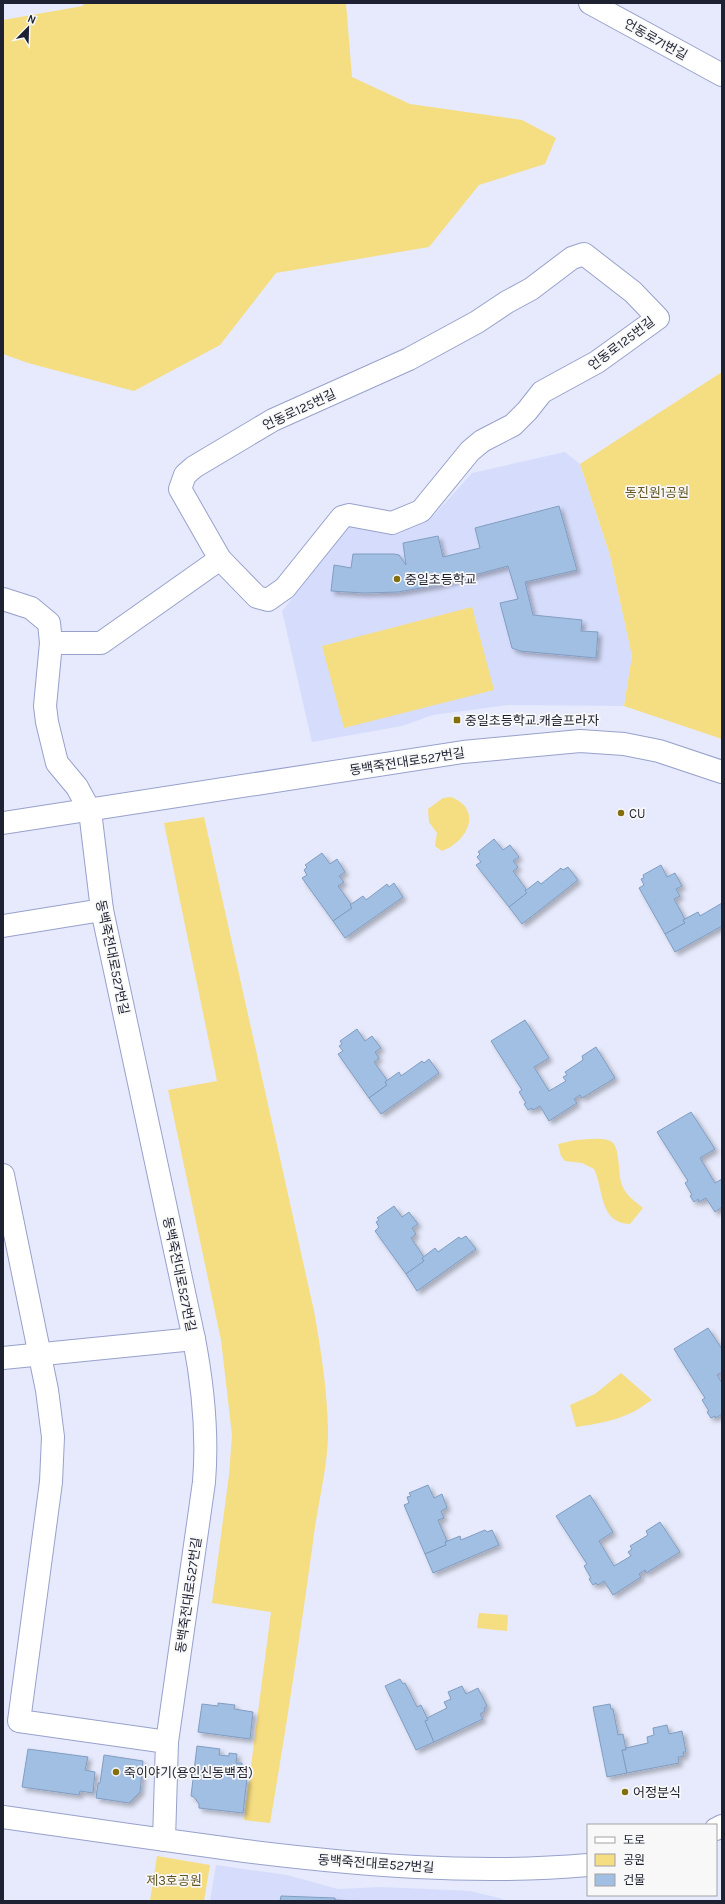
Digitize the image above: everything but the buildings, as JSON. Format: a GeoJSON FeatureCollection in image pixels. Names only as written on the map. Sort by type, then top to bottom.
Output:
{"type":"FeatureCollection","features":[{"type":"Feature","properties":{"kind":"street","name":"언동로71번길"},"geometry":{"type":"LineString","coordinates":[[590,3],[722,75]]}},
{"type":"Feature","properties":{"kind":"street","name":"언동로125번길"},"geometry":{"type":"LineString","coordinates":[[584,254],[633,292],[658,318],[597,362],[542,392],[527,411],[513,425],[482,441],[470,451],[421,511],[392,523],[349,515],[342,517],[285,588],[268,600],[257,597],[220,559],[180,488],[185,475],[206,458],[273,420],[409,359],[458,333],[531,289],[572,258],[584,254]]}},
{"type":"Feature","properties":{"kind":"street"},"geometry":{"type":"LineString","coordinates":[[51,643],[101,643],[220,559]]}},
{"type":"Feature","properties":{"kind":"street"},"geometry":{"type":"LineString","coordinates":[[3,600],[31,608],[50,624],[51,643],[45,706],[47,722],[56,763],[76,786],[90,811]]}},
{"type":"Feature","properties":{"kind":"street","name":"동백죽전대로527번길"},"geometry":{"type":"LineString","coordinates":[[3,823],[90,811],[463,752],[580,741],[624,744],[659,751],[722,772]]}},
{"type":"Feature","properties":{"kind":"street","name":"동백죽전대로527번길"},"geometry":{"type":"LineString","coordinates":[[90,811],[102,910],[194,1339],[203,1401],[206,1461],[168,1742],[164,1840]]}},
{"type":"Feature","properties":{"kind":"street"},"geometry":{"type":"LineString","coordinates":[[3,926],[102,910]]}},
{"type":"Feature","properties":{"kind":"street"},"geometry":{"type":"LineString","coordinates":[[3,1175],[40,1353],[51,1415],[53,1437],[52,1467],[19,1721],[168,1742]]}},
{"type":"Feature","properties":{"kind":"street"},"geometry":{"type":"LineString","coordinates":[[3,1358],[40,1353],[194,1339]]}},
{"type":"Feature","properties":{"kind":"street","name":"동백죽전대로527번길"},"geometry":{"type":"LineString","coordinates":[[3,1817],[164,1840],[367,1864],[513,1869],[587,1865]]}},
{"type":"Feature","properties":{"kind":"shaded area"},"geometry":{"type":"Polygon","coordinates":[[[565,452],[580,464],[610,555],[632,656],[624,706],[508,705],[433,715],[402,726],[312,742],[282,611],[350,525],[398,534],[435,514],[472,473],[565,452]]]}},
{"type":"Feature","properties":{"kind":"shaded area"},"geometry":{"type":"Polygon","coordinates":[[[216,1865],[287,1875],[338,1889],[381,1887],[470,1891],[503,1899],[503,1901],[210,1901],[216,1865]]]}},
{"type":"Feature","properties":{"kind":"green space"},"geometry":{"type":"Polygon","coordinates":[[[83,3],[346,3],[352,77],[410,104],[522,120],[556,138],[545,164],[479,185],[429,247],[276,273],[220,345],[134,391],[28,363],[3,354],[3,20],[83,6],[83,3]]]}},
{"type":"Feature","properties":{"kind":"green space","name":"동진원1공원"},"geometry":{"type":"Polygon","coordinates":[[[722,372],[722,739],[624,706],[632,656],[610,555],[580,464],[722,372]]]}},
{"type":"Feature","properties":{"kind":"green space"},"geometry":{"type":"Polygon","coordinates":[[[472,607],[494,690],[344,728],[322,646],[472,607]]]}},
{"type":"Feature","properties":{"kind":"green space"},"geometry":{"type":"Polygon","coordinates":[[[451,797],[461,803],[467,810],[469,817],[468,826],[459,841],[442,851],[435,846],[437,833],[429,822],[428,809],[443,798],[451,797]]]}},
{"type":"Feature","properties":{"kind":"green space"},"geometry":{"type":"Polygon","coordinates":[[[204,817],[314,1311],[323,1370],[328,1428],[325,1470],[270,1823],[244,1820],[271,1612],[212,1603],[229,1475],[232,1435],[221,1340],[168,1090],[217,1081],[164,823],[204,817]]]}},
{"type":"Feature","properties":{"kind":"green space"},"geometry":{"type":"Polygon","coordinates":[[[576,1140],[605,1140],[610,1141],[615,1146],[623,1189],[643,1208],[630,1224],[620,1222],[613,1218],[608,1212],[604,1204],[594,1169],[582,1163],[565,1161],[561,1156],[558,1144],[576,1140]]]}},
{"type":"Feature","properties":{"kind":"green space"},"geometry":{"type":"Polygon","coordinates":[[[621,1373],[652,1400],[636,1411],[619,1418],[576,1427],[570,1405],[595,1394],[621,1373]]]}},
{"type":"Feature","properties":{"kind":"green space"},"geometry":{"type":"Polygon","coordinates":[[[479,1613],[508,1615],[507,1631],[477,1628],[479,1613]]]}},
{"type":"Feature","properties":{"kind":"green space","name":"제3호공원"},"geometry":{"type":"Polygon","coordinates":[[[157,1856],[210,1865],[204,1901],[150,1901],[157,1856]]]}},
{"type":"Feature","properties":{"kind":"place","name":"중일초등학교"},"geometry":{"type":"Point","coordinates":[397,579]}},
{"type":"Feature","properties":{"kind":"place","name":"중일초등학교.캐슬프라자"},"geometry":{"type":"Point","coordinates":[457,720]}},
{"type":"Feature","properties":{"kind":"place","name":"CU"},"geometry":{"type":"Point","coordinates":[621,813]}},
{"type":"Feature","properties":{"kind":"place","name":"죽이야기(용인신동백점)"},"geometry":{"type":"Point","coordinates":[116,1772]}},
{"type":"Feature","properties":{"kind":"place","name":"어정분식"},"geometry":{"type":"Point","coordinates":[625,1792]}}]}
